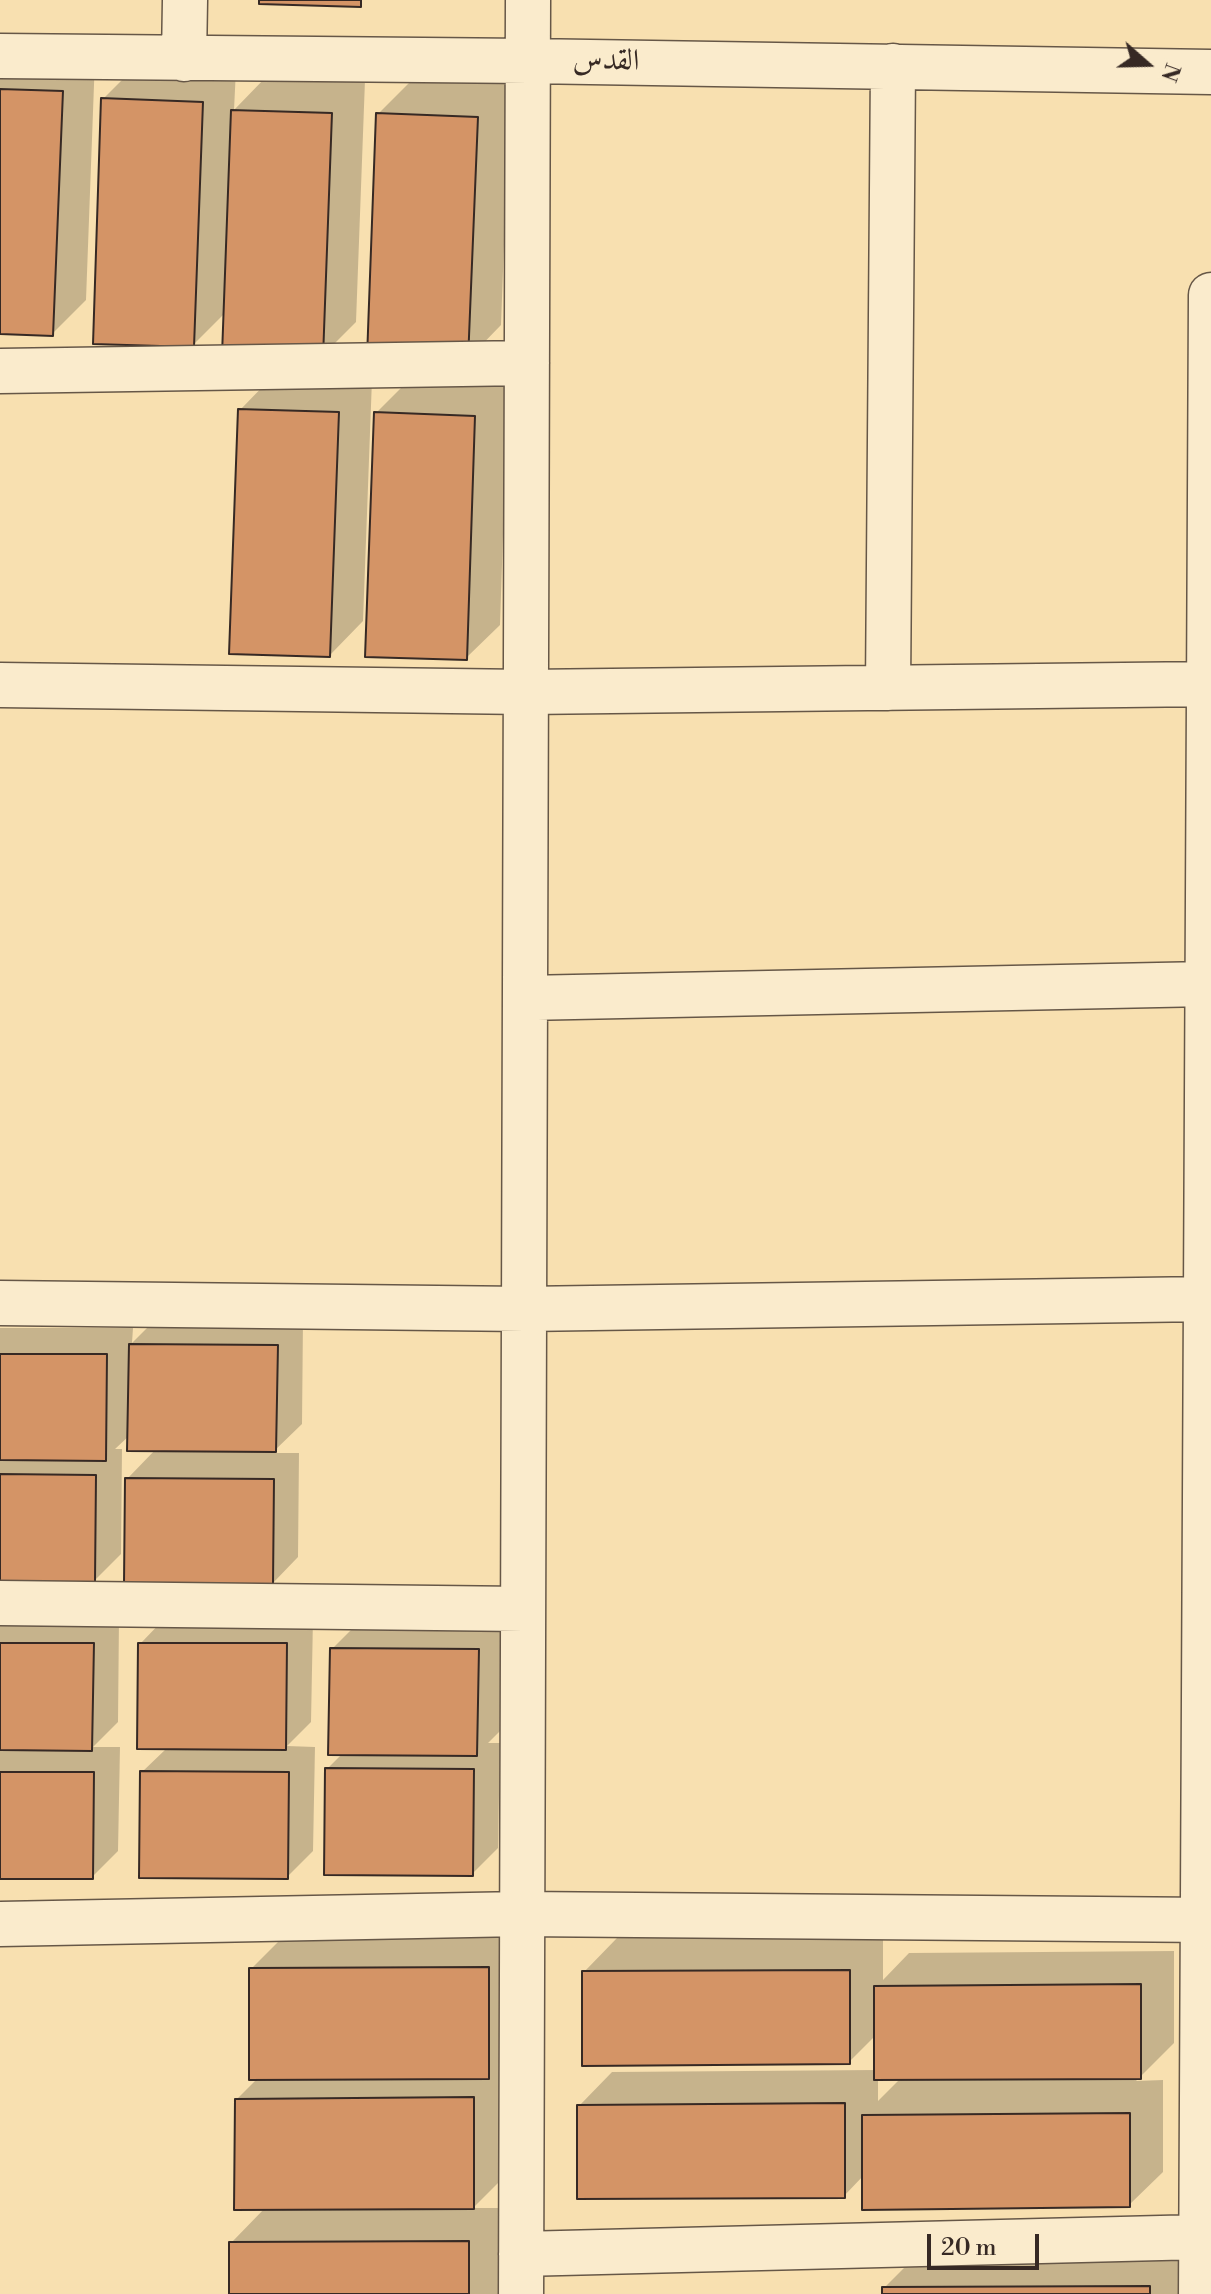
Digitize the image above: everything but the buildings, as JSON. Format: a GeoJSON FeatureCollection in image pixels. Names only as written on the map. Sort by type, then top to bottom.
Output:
{"type":"FeatureCollection","features":[{"type":"Feature","properties":{"kind":"street"},"geometry":{"type":"LineString","coordinates":[[184,59],[185,0]]}},
{"type":"Feature","properties":{"kind":"street"},"geometry":{"type":"LineString","coordinates":[[528,0],[521,2274],[1201,2237]]}},
{"type":"Feature","properties":{"kind":"street","name":"القدس"},"geometry":{"type":"LineString","coordinates":[[0,56],[1211,72]]}},
{"type":"Feature","properties":{"kind":"street"},"geometry":{"type":"LineString","coordinates":[[888,688],[893,66]]}},
{"type":"Feature","properties":{"kind":"street"},"geometry":{"type":"LineString","coordinates":[[1201,2294],[1207,1920],[1209,1399],[1206,1299],[1211,295]]}},
{"type":"Feature","properties":{"kind":"street"},"geometry":{"type":"LineString","coordinates":[[0,371],[527,363]]}},
{"type":"Feature","properties":{"kind":"street"},"geometry":{"type":"LineString","coordinates":[[0,685],[526,692],[1209,684]]}},
{"type":"Feature","properties":{"kind":"street"},"geometry":{"type":"LineString","coordinates":[[525,998],[1207,984]]}},
{"type":"Feature","properties":{"kind":"street"},"geometry":{"type":"LineString","coordinates":[[0,1303],[524,1309],[1206,1299]]}},
{"type":"Feature","properties":{"kind":"street"},"geometry":{"type":"LineString","coordinates":[[0,1603],[523,1609]]}},
{"type":"Feature","properties":{"kind":"street"},"geometry":{"type":"LineString","coordinates":[[0,1924],[522,1914],[1207,1920]]}}]}
